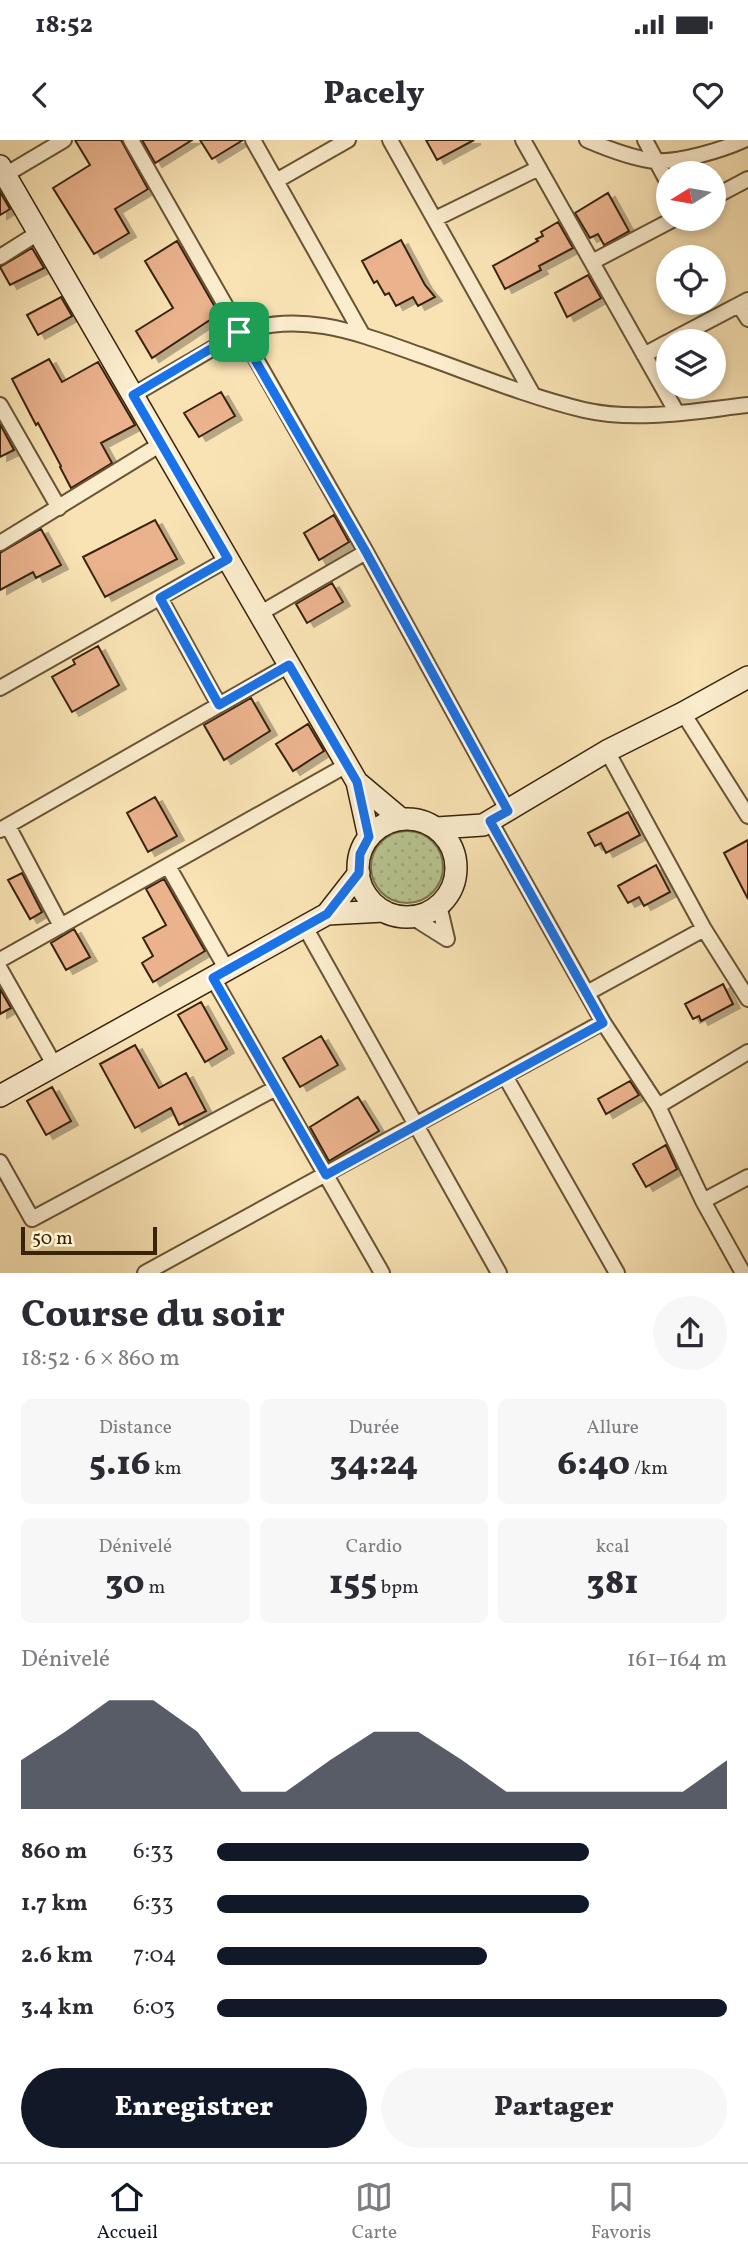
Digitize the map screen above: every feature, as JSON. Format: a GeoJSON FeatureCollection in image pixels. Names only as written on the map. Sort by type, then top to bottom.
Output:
{"type":"FeatureCollection","features":[{"type":"Feature","properties":{"kind":"street"},"geometry":{"type":"LineString","coordinates":[[64,140],[3,170],[352,774],[369,837]]}},
{"type":"Feature","properties":{"kind":"street"},"geometry":{"type":"LineString","coordinates":[[131,140],[366,552],[494,819],[603,1023],[658,1107],[703,1201],[743,1273]]}},
{"type":"Feature","properties":{"kind":"street"},"geometry":{"type":"LineString","coordinates":[[253,140],[362,334]]}},
{"type":"Feature","properties":{"kind":"street"},"geometry":{"type":"LineString","coordinates":[[276,181],[348,140]]}},
{"type":"Feature","properties":{"kind":"street"},"geometry":{"type":"LineString","coordinates":[[390,140],[533,395]]}},
{"type":"Feature","properties":{"kind":"street"},"geometry":{"type":"LineString","coordinates":[[523,140],[677,413]]}},
{"type":"Feature","properties":{"kind":"street"},"geometry":{"type":"LineString","coordinates":[[587,140],[611,150],[656,161],[710,153],[744,140]]}},
{"type":"Feature","properties":{"kind":"street"},"geometry":{"type":"LineString","coordinates":[[645,140],[656,161]]}},
{"type":"Feature","properties":{"kind":"street"},"geometry":{"type":"LineString","coordinates":[[435,219],[539,168]]}},
{"type":"Feature","properties":{"kind":"street"},"geometry":{"type":"LineString","coordinates":[[726,190],[748,178]]}},
{"type":"Feature","properties":{"kind":"street"},"geometry":{"type":"LineString","coordinates":[[592,262],[656,228]]}},
{"type":"Feature","properties":{"kind":"street"},"geometry":{"type":"LineString","coordinates":[[0,257],[38,233]]}},
{"type":"Feature","properties":{"kind":"street"},"geometry":{"type":"LineString","coordinates":[[693,329],[744,302],[748,320]]}},
{"type":"Feature","properties":{"kind":"street"},"geometry":{"type":"LineString","coordinates":[[133,395],[239,332],[290,322],[325,325],[362,334],[533,395],[618,416],[748,405]]}},
{"type":"Feature","properties":{"kind":"street"},"geometry":{"type":"LineString","coordinates":[[644,355],[656,349]]}},
{"type":"Feature","properties":{"kind":"street"},"geometry":{"type":"LineString","coordinates":[[1,407],[60,508]]}},
{"type":"Feature","properties":{"kind":"street"},"geometry":{"type":"LineString","coordinates":[[0,543],[161,444]]}},
{"type":"Feature","properties":{"kind":"street"},"geometry":{"type":"LineString","coordinates":[[259,614],[366,552]]}},
{"type":"Feature","properties":{"kind":"street"},"geometry":{"type":"LineString","coordinates":[[2,682],[228,559]]}},
{"type":"Feature","properties":{"kind":"street"},"geometry":{"type":"LineString","coordinates":[[160,598],[219,705]]}},
{"type":"Feature","properties":{"kind":"street"},"geometry":{"type":"LineString","coordinates":[[61,926],[4,827],[289,665]]}},
{"type":"Feature","properties":{"kind":"street"},"geometry":{"type":"LineString","coordinates":[[456,861],[494,819],[607,751],[748,677]]}},
{"type":"Feature","properties":{"kind":"street"},"geometry":{"type":"LineString","coordinates":[[683,713],[748,816]]}},
{"type":"Feature","properties":{"kind":"street"},"geometry":{"type":"LineString","coordinates":[[607,751],[704,929],[748,999]]}},
{"type":"Feature","properties":{"kind":"street"},"geometry":{"type":"LineString","coordinates":[[352,774],[401,819]]}},
{"type":"Feature","properties":{"kind":"street"},"geometry":{"type":"LineString","coordinates":[[0,960],[168,866],[352,774]]}},
{"type":"Feature","properties":{"kind":"street"},"geometry":{"type":"LineString","coordinates":[[327,914],[384,911],[412,917],[427,913],[439,905],[450,893],[456,861],[449,843],[437,828],[420,820],[401,819],[383,825],[369,837],[360,854],[359,873],[367,895],[384,911]]}},
{"type":"Feature","properties":{"kind":"street"},"geometry":{"type":"LineString","coordinates":[[437,828],[494,819]]}},
{"type":"Feature","properties":{"kind":"street"},"geometry":{"type":"LineString","coordinates":[[168,866],[276,1088],[382,1273]]}},
{"type":"Feature","properties":{"kind":"street"},"geometry":{"type":"LineString","coordinates":[[0,1096],[327,914],[359,873]]}},
{"type":"Feature","properties":{"kind":"street"},"geometry":{"type":"LineString","coordinates":[[412,917],[447,939],[439,905]]}},
{"type":"Feature","properties":{"kind":"street"},"geometry":{"type":"LineString","coordinates":[[304,927],[499,1273]]}},
{"type":"Feature","properties":{"kind":"street"},"geometry":{"type":"LineString","coordinates":[[587,993],[704,929]]}},
{"type":"Feature","properties":{"kind":"street"},"geometry":{"type":"LineString","coordinates":[[0,969],[55,1066]]}},
{"type":"Feature","properties":{"kind":"street"},"geometry":{"type":"LineString","coordinates":[[145,1273],[603,1023]]}},
{"type":"Feature","properties":{"kind":"street"},"geometry":{"type":"LineString","coordinates":[[658,1107],[748,1052]]}},
{"type":"Feature","properties":{"kind":"street"},"geometry":{"type":"LineString","coordinates":[[505,1076],[617,1273]]}},
{"type":"Feature","properties":{"kind":"street"},"geometry":{"type":"LineString","coordinates":[[0,1162],[32,1219],[276,1088]]}},
{"type":"Feature","properties":{"kind":"street"},"geometry":{"type":"LineString","coordinates":[[703,1201],[748,1177]]}},
{"type":"Feature","properties":{"kind":"green space"},"geometry":{"type":"Polygon","coordinates":[[[407,831],[427,837],[437,847],[443,867],[437,887],[427,897],[407,903],[387,897],[377,887],[371,867],[377,847],[387,837],[407,831]]]}},
{"type":"Feature","properties":{"kind":"building"},"geometry":{"type":"Polygon","coordinates":[[[75,140],[121,140],[148,189],[115,209],[129,233],[94,254],[53,188],[90,165],[75,140]]]}},
{"type":"Feature","properties":{"kind":"building"},"geometry":{"type":"Polygon","coordinates":[[[142,140],[192,140],[155,163],[142,140]]]}},
{"type":"Feature","properties":{"kind":"building"},"geometry":{"type":"Polygon","coordinates":[[[200,140],[243,140],[212,159],[200,140]]]}},
{"type":"Feature","properties":{"kind":"building"},"geometry":{"type":"Polygon","coordinates":[[[426,140],[474,140],[437,160],[426,140]]]}},
{"type":"Feature","properties":{"kind":"building"},"geometry":{"type":"Polygon","coordinates":[[[0,192],[10,209],[0,215],[0,192]]]}},
{"type":"Feature","properties":{"kind":"building"},"geometry":{"type":"Polygon","coordinates":[[[608,193],[629,231],[604,245],[598,234],[590,238],[575,213],[608,193]]]}},
{"type":"Feature","properties":{"kind":"building"},"geometry":{"type":"Polygon","coordinates":[[[558,222],[573,248],[539,266],[541,270],[505,289],[493,266],[538,241],[536,239],[543,236],[541,232],[558,222]]]}},
{"type":"Feature","properties":{"kind":"building"},"geometry":{"type":"Polygon","coordinates":[[[401,240],[425,285],[435,297],[418,306],[413,297],[396,306],[389,293],[385,295],[377,281],[374,283],[362,261],[401,240]]]}},
{"type":"Feature","properties":{"kind":"building"},"geometry":{"type":"Polygon","coordinates":[[[177,241],[219,314],[152,358],[136,331],[173,308],[145,261],[177,241]]]}},
{"type":"Feature","properties":{"kind":"building"},"geometry":{"type":"Polygon","coordinates":[[[32,248],[44,268],[10,285],[0,267],[32,248]]]}},
{"type":"Feature","properties":{"kind":"building"},"geometry":{"type":"Polygon","coordinates":[[[588,275],[601,298],[567,317],[555,293],[588,275]]]}},
{"type":"Feature","properties":{"kind":"building"},"geometry":{"type":"Polygon","coordinates":[[[61,297],[72,316],[38,335],[27,315],[61,297]]]}},
{"type":"Feature","properties":{"kind":"building"},"geometry":{"type":"Polygon","coordinates":[[[49,359],[62,382],[98,362],[135,425],[101,443],[112,463],[71,488],[12,379],[49,359]]]}},
{"type":"Feature","properties":{"kind":"building"},"geometry":{"type":"Polygon","coordinates":[[[221,392],[235,416],[199,437],[184,413],[221,392]]]}},
{"type":"Feature","properties":{"kind":"building"},"geometry":{"type":"Polygon","coordinates":[[[0,424],[14,450],[0,457],[0,424]]]}},
{"type":"Feature","properties":{"kind":"building"},"geometry":{"type":"Polygon","coordinates":[[[334,515],[349,542],[319,560],[304,533],[334,515]]]}},
{"type":"Feature","properties":{"kind":"building"},"geometry":{"type":"Polygon","coordinates":[[[155,520],[177,559],[105,597],[83,557],[155,520]]]}},
{"type":"Feature","properties":{"kind":"building"},"geometry":{"type":"Polygon","coordinates":[[[41,529],[61,565],[36,578],[33,572],[0,590],[0,553],[41,529]]]}},
{"type":"Feature","properties":{"kind":"building"},"geometry":{"type":"Polygon","coordinates":[[[332,583],[343,602],[307,623],[296,604],[332,583]]]}},
{"type":"Feature","properties":{"kind":"building"},"geometry":{"type":"Polygon","coordinates":[[[98,646],[119,685],[72,712],[52,677],[75,664],[73,660],[98,646]]]}},
{"type":"Feature","properties":{"kind":"building"},"geometry":{"type":"Polygon","coordinates":[[[251,698],[270,731],[224,760],[204,725],[251,698]]]}},
{"type":"Feature","properties":{"kind":"building"},"geometry":{"type":"Polygon","coordinates":[[[308,724],[324,751],[293,771],[276,744],[308,724]]]}},
{"type":"Feature","properties":{"kind":"building"},"geometry":{"type":"Polygon","coordinates":[[[155,797],[177,836],[148,852],[127,813],[155,797]]]}},
{"type":"Feature","properties":{"kind":"building"},"geometry":{"type":"Polygon","coordinates":[[[628,812],[640,835],[606,853],[601,843],[595,846],[588,833],[628,812]]]}},
{"type":"Feature","properties":{"kind":"building"},"geometry":{"type":"Polygon","coordinates":[[[748,840],[748,899],[724,853],[748,840]]]}},
{"type":"Feature","properties":{"kind":"building"},"geometry":{"type":"Polygon","coordinates":[[[656,865],[670,892],[644,906],[639,897],[628,903],[618,886],[656,865]]]}},
{"type":"Feature","properties":{"kind":"building"},"geometry":{"type":"Polygon","coordinates":[[[22,873],[42,912],[30,919],[8,880],[22,873]]]}},
{"type":"Feature","properties":{"kind":"building"},"geometry":{"type":"Polygon","coordinates":[[[164,879],[205,951],[153,982],[142,963],[153,956],[143,938],[166,925],[146,889],[164,879]]]}},
{"type":"Feature","properties":{"kind":"building"},"geometry":{"type":"Polygon","coordinates":[[[74,929],[90,957],[66,970],[51,943],[74,929]]]}},
{"type":"Feature","properties":{"kind":"building"},"geometry":{"type":"Polygon","coordinates":[[[723,984],[733,1004],[701,1021],[699,1016],[693,1019],[685,1004],[723,984]]]}},
{"type":"Feature","properties":{"kind":"building"},"geometry":{"type":"Polygon","coordinates":[[[0,989],[11,1008],[0,1014],[0,989]]]}},
{"type":"Feature","properties":{"kind":"building"},"geometry":{"type":"Polygon","coordinates":[[[201,1002],[227,1049],[205,1062],[178,1015],[201,1002]]]}},
{"type":"Feature","properties":{"kind":"building"},"geometry":{"type":"Polygon","coordinates":[[[321,1036],[338,1065],[300,1087],[283,1058],[321,1036]]]}},
{"type":"Feature","properties":{"kind":"building"},"geometry":{"type":"Polygon","coordinates":[[[135,1045],[159,1088],[186,1073],[206,1111],[179,1125],[171,1108],[135,1128],[100,1064],[135,1045]]]}},
{"type":"Feature","properties":{"kind":"building"},"geometry":{"type":"Polygon","coordinates":[[[630,1081],[639,1095],[606,1114],[598,1099],[630,1081]]]}},
{"type":"Feature","properties":{"kind":"building"},"geometry":{"type":"Polygon","coordinates":[[[52,1087],[71,1121],[46,1135],[27,1101],[52,1087]]]}},
{"type":"Feature","properties":{"kind":"building"},"geometry":{"type":"Polygon","coordinates":[[[358,1097],[379,1131],[329,1161],[310,1127],[358,1097]]]}},
{"type":"Feature","properties":{"kind":"building"},"geometry":{"type":"Polygon","coordinates":[[[666,1145],[677,1169],[646,1187],[633,1164],[666,1145]]]}},
{"type":"Feature","properties":{"kind":"route"},"geometry":{"type":"LineString","coordinates":[[239,332],[366,552],[508,811],[490,821],[603,1023],[326,1175],[213,978],[327,914],[359,873],[360,854],[369,837],[357,782],[289,665],[219,705],[160,598],[228,559],[133,395],[239,332]]}}]}
